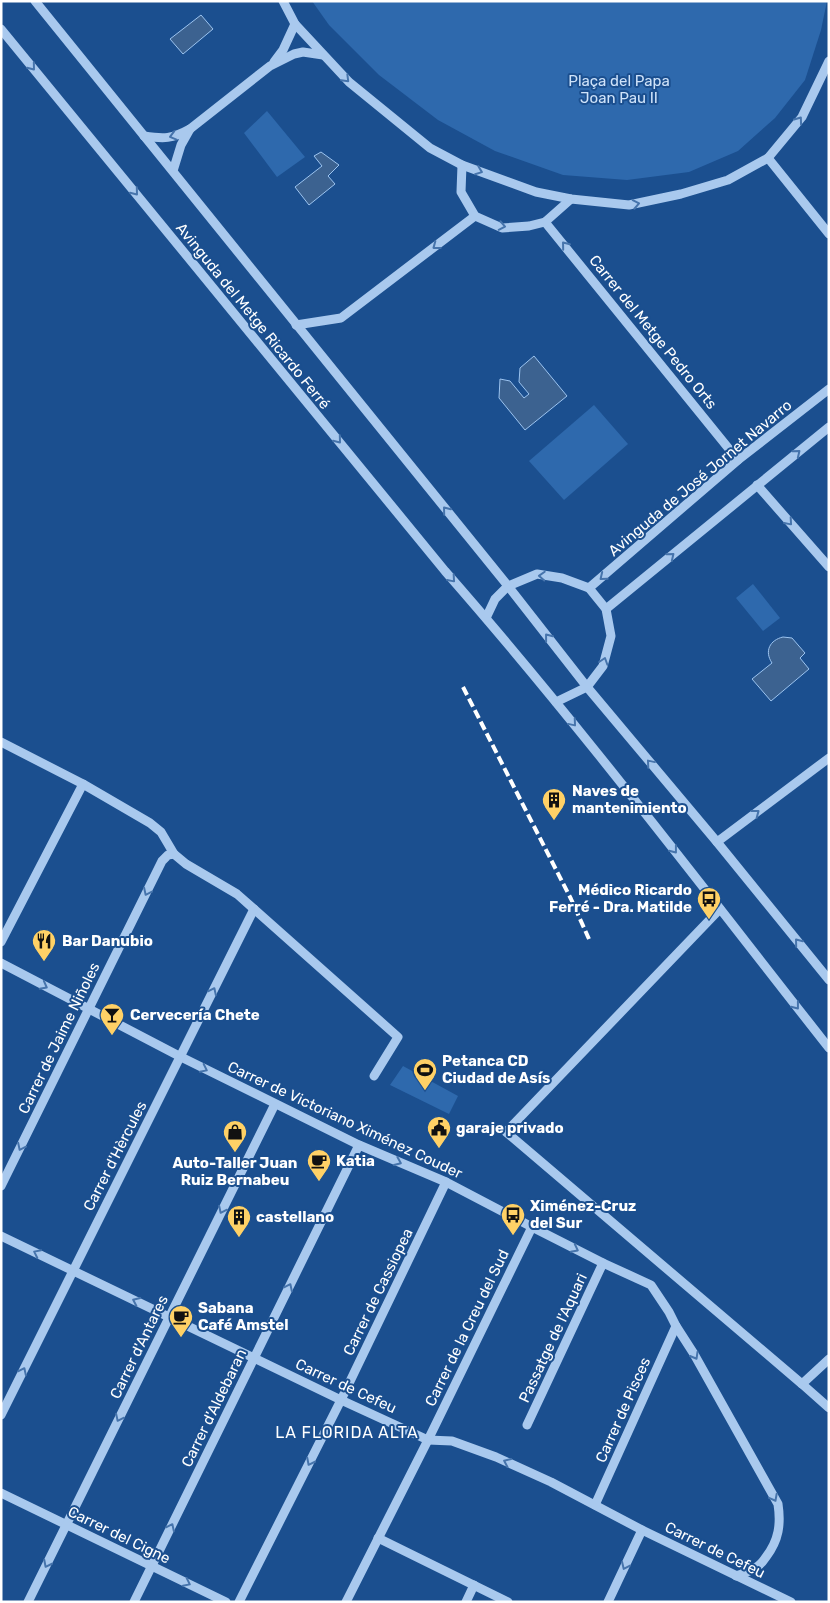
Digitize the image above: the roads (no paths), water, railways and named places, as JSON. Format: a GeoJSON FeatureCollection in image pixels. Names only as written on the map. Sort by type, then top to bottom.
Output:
{"type":"FeatureCollection","features":[{"type":"Feature","properties":{"kind":"street","name":"Avinguda del Metge Ricardo Ferré"},"geometry":{"type":"LineString","coordinates":[[35,1],[508,586],[587,687],[717,842],[829,980]]}},
{"type":"Feature","properties":{"kind":"street"},"geometry":{"type":"LineString","coordinates":[[283,1],[295,24],[349,82],[430,148],[462,165],[516,186],[571,199],[629,205],[638,204],[728,180],[768,158],[802,116],[829,61]]}},
{"type":"Feature","properties":{"kind":"street"},"geometry":{"type":"LineString","coordinates":[[270,66],[283,50],[295,24]]}},
{"type":"Feature","properties":{"kind":"street","name":"Avinguda del Metge Ricardo Ferré"},"geometry":{"type":"LineString","coordinates":[[1,29],[445,571],[596,750],[829,1048]]}},
{"type":"Feature","properties":{"kind":"street"},"geometry":{"type":"LineString","coordinates":[[144,136],[176,137],[190,129],[270,66],[294,54],[303,52],[323,55]]}},
{"type":"Feature","properties":{"kind":"street"},"geometry":{"type":"LineString","coordinates":[[173,171],[181,145],[190,129]]}},
{"type":"Feature","properties":{"kind":"street"},"geometry":{"type":"LineString","coordinates":[[768,158],[829,234]]}},
{"type":"Feature","properties":{"kind":"street"},"geometry":{"type":"LineString","coordinates":[[462,165],[461,192],[475,216],[502,228],[529,226],[545,222],[571,199]]}},
{"type":"Feature","properties":{"kind":"street"},"geometry":{"type":"LineString","coordinates":[[296,326],[341,318],[475,216]]}},
{"type":"Feature","properties":{"kind":"street","name":"Carrer del Metge Pedro Orts"},"geometry":{"type":"LineString","coordinates":[[545,222],[738,460]]}},
{"type":"Feature","properties":{"kind":"street","name":"Avinguda de José Jornet Navarro"},"geometry":{"type":"LineString","coordinates":[[589,588],[738,460],[829,389]]}},
{"type":"Feature","properties":{"kind":"street"},"geometry":{"type":"LineString","coordinates":[[606,609],[829,427]]}},
{"type":"Feature","properties":{"kind":"street"},"geometry":{"type":"LineString","coordinates":[[757,485],[829,567]]}},
{"type":"Feature","properties":{"kind":"street"},"geometry":{"type":"LineString","coordinates":[[486,618],[495,599],[508,586],[537,574],[562,578],[589,588],[606,609],[611,636],[603,666],[587,687],[556,702]]}},
{"type":"Feature","properties":{"kind":"street"},"geometry":{"type":"LineString","coordinates":[[1,742],[83,784],[150,823],[161,832],[174,854],[186,864],[237,894],[398,1037],[374,1076]]}},
{"type":"Feature","properties":{"kind":"street"},"geometry":{"type":"LineString","coordinates":[[717,842],[829,758]]}},
{"type":"Feature","properties":{"kind":"street"},"geometry":{"type":"LineString","coordinates":[[1,942],[83,784]]}},
{"type":"Feature","properties":{"kind":"street","name":"Carrer de Jaime Niñoles"},"geometry":{"type":"LineString","coordinates":[[1,1186],[162,861],[168,855],[174,854]]}},
{"type":"Feature","properties":{"kind":"street","name":"Carrer d'Hèrcules"},"geometry":{"type":"LineString","coordinates":[[1,1415],[254,909]]}},
{"type":"Feature","properties":{"kind":"street"},"geometry":{"type":"LineString","coordinates":[[720,909],[506,1132],[829,1408]]}},
{"type":"Feature","properties":{"kind":"street","name":"Carrer de Victoriano Ximénez Couder"},"geometry":{"type":"LineString","coordinates":[[1,963],[275,1104],[358,1145],[446,1182],[603,1263],[651,1285],[676,1326]]}},
{"type":"Feature","properties":{"kind":"street","name":"Carrer d'Antares"},"geometry":{"type":"LineString","coordinates":[[28,1602],[275,1104]]}},
{"type":"Feature","properties":{"kind":"street","name":"Carrer d'Aldebaran"},"geometry":{"type":"LineString","coordinates":[[134,1602],[358,1145]]}},
{"type":"Feature","properties":{"kind":"street","name":"Carrer de Cassiopea"},"geometry":{"type":"LineString","coordinates":[[239,1602],[341,1400],[446,1182]]}},
{"type":"Feature","properties":{"kind":"street","name":"Carrer de la Creu del Sud"},"geometry":{"type":"LineString","coordinates":[[346,1602],[532,1227]]}},
{"type":"Feature","properties":{"kind":"street","name":"Carrer de Cefeu"},"geometry":{"type":"LineString","coordinates":[[1,1236],[428,1440],[452,1441],[496,1456],[551,1482],[642,1530],[791,1602]]}},
{"type":"Feature","properties":{"kind":"street","name":"Passatge de l'Aquari"},"geometry":{"type":"LineString","coordinates":[[527,1425],[603,1263]]}},
{"type":"Feature","properties":{"kind":"street"},"geometry":{"type":"LineString","coordinates":[[676,1326],[778,1504],[780,1517],[779,1532],[773,1548],[760,1566],[736,1576]]}},
{"type":"Feature","properties":{"kind":"street","name":"Carrer de Pisces"},"geometry":{"type":"LineString","coordinates":[[595,1505],[676,1326]]}},
{"type":"Feature","properties":{"kind":"street"},"geometry":{"type":"LineString","coordinates":[[802,1384],[829,1359]]}},
{"type":"Feature","properties":{"kind":"street","name":"Carrer del Cigne"},"geometry":{"type":"LineString","coordinates":[[1,1493],[226,1602]]}},
{"type":"Feature","properties":{"kind":"street"},"geometry":{"type":"LineString","coordinates":[[608,1602],[642,1530]]}},
{"type":"Feature","properties":{"kind":"street"},"geometry":{"type":"LineString","coordinates":[[378,1538],[508,1602]]}},
{"type":"Feature","properties":{"kind":"street"},"geometry":{"type":"LineString","coordinates":[[466,1602],[474,1585]]}},
{"type":"Feature","properties":{"kind":"railway"},"geometry":{"type":"LineString","coordinates":[[463,687],[571,899],[589,939]]}},
{"type":"Feature","properties":{"kind":"place","name":"Naves de mantenimiento"},"geometry":{"type":"Point","coordinates":[554,821]}},
{"type":"Feature","properties":{"kind":"place","name":"Médico Ricardo Ferré - Dra. Matilde"},"geometry":{"type":"Point","coordinates":[709,920]}},
{"type":"Feature","properties":{"kind":"place","name":"Bar Danubio"},"geometry":{"type":"Point","coordinates":[44,962]}},
{"type":"Feature","properties":{"kind":"place","name":"Cervecería Chete"},"geometry":{"type":"Point","coordinates":[112,1036]}},
{"type":"Feature","properties":{"kind":"place","name":"Petanca CD Ciudad de Asís"},"geometry":{"type":"Point","coordinates":[425,1091]}},
{"type":"Feature","properties":{"kind":"place","name":"garaje privado"},"geometry":{"type":"Point","coordinates":[439,1149]}},
{"type":"Feature","properties":{"kind":"place","name":"Auto-Taller Juan Ruiz Bernabeu"},"geometry":{"type":"Point","coordinates":[235,1153]}},
{"type":"Feature","properties":{"kind":"place","name":"Katia"},"geometry":{"type":"Point","coordinates":[319,1182]}},
{"type":"Feature","properties":{"kind":"place","name":"Ximénez-Cruz del Sur"},"geometry":{"type":"Point","coordinates":[513,1236]}},
{"type":"Feature","properties":{"kind":"place","name":"castellano"},"geometry":{"type":"Point","coordinates":[239,1238]}},
{"type":"Feature","properties":{"kind":"place","name":"Sabana Café Amstel"},"geometry":{"type":"Point","coordinates":[181,1338]}},
{"type":"Feature","properties":{"kind":"district","name":"LA FLORIDA ALTA"},"geometry":{"type":"Point","coordinates":[347,1432]}},
{"type":"Feature","properties":{"kind":"park label","name":"Plaça del Papa Joan Pau II"},"geometry":{"type":"Point","coordinates":[619,90]}}]}
